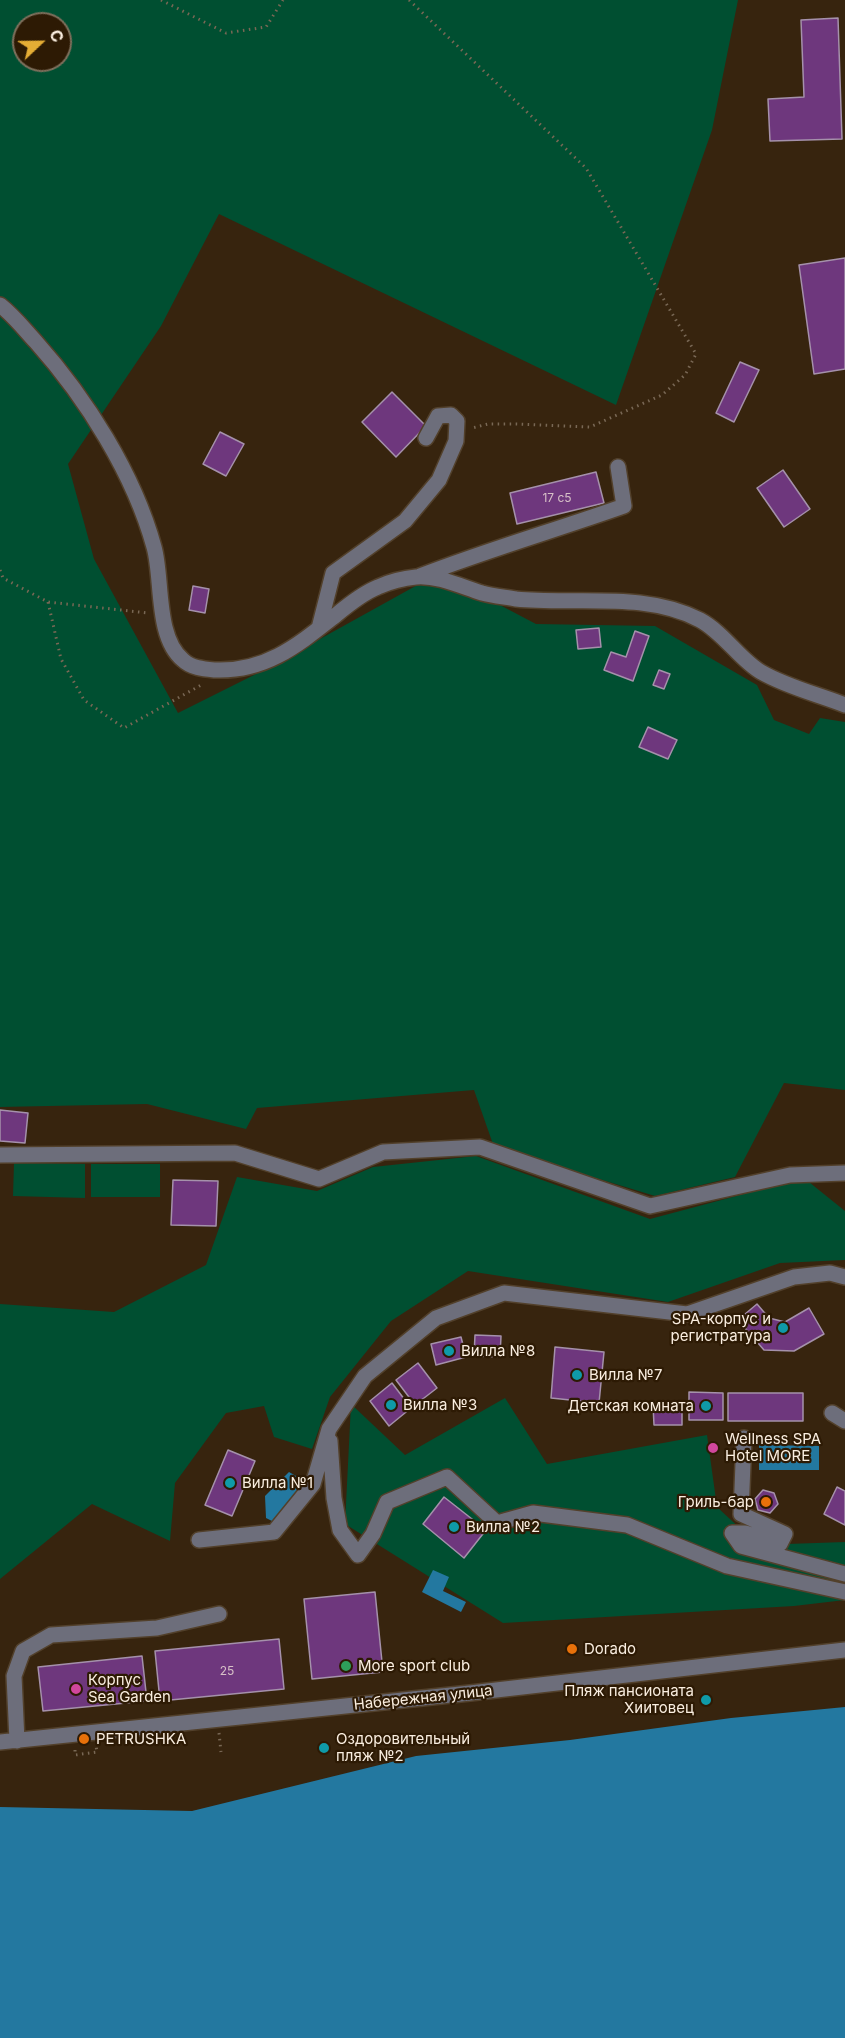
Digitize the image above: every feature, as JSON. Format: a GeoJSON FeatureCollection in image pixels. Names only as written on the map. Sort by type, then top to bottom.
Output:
{"type":"FeatureCollection","features":[{"type":"Feature","properties":{"kind":"street"},"geometry":{"type":"LineString","coordinates":[[0,305],[11,314],[50,358],[81,400],[116,457],[140,505],[155,549],[162,615],[171,642],[183,660],[202,669],[228,670],[262,663],[292,649],[377,587],[418,577],[477,554],[539,536],[624,506],[618,467]]}},
{"type":"Feature","properties":{"kind":"street"},"geometry":{"type":"LineString","coordinates":[[319,628],[333,573],[405,521],[439,480],[456,441],[457,421],[450,415],[438,416],[426,438]]}},
{"type":"Feature","properties":{"kind":"street"},"geometry":{"type":"LineString","coordinates":[[418,577],[452,582],[484,593],[516,599],[635,602],[671,610],[700,620],[726,639],[758,671],[792,687],[845,705]]}},
{"type":"Feature","properties":{"kind":"street"},"geometry":{"type":"LineString","coordinates":[[0,1155],[235,1154],[319,1179],[383,1152],[480,1147],[650,1206],[790,1175],[845,1173]]}},
{"type":"Feature","properties":{"kind":"street"},"geometry":{"type":"LineString","coordinates":[[199,1540],[274,1532],[313,1484],[328,1429],[365,1376],[436,1318],[504,1293],[687,1314],[794,1277],[830,1273],[845,1277]]}},
{"type":"Feature","properties":{"kind":"street"},"geometry":{"type":"LineString","coordinates":[[328,1429],[334,1498],[340,1530],[358,1555],[372,1534],[387,1502],[447,1477],[497,1522],[533,1513],[627,1525],[727,1566],[845,1592]]}},
{"type":"Feature","properties":{"kind":"street"},"geometry":{"type":"LineString","coordinates":[[744,1438],[741,1514],[785,1534],[780,1544],[745,1533],[732,1533],[741,1546],[845,1574]]}},
{"type":"Feature","properties":{"kind":"street"},"geometry":{"type":"LineString","coordinates":[[17,1741],[14,1676],[23,1651],[51,1635],[157,1628],[219,1614]]}},
{"type":"Feature","properties":{"kind":"street","name":"Набережная улица"},"geometry":{"type":"LineString","coordinates":[[0,1742],[470,1693],[845,1650]]}},
{"type":"Feature","properties":{"kind":"path"},"geometry":{"type":"LineString","coordinates":[[161,0],[226,33],[266,27],[283,0]]}},
{"type":"Feature","properties":{"kind":"path"},"geometry":{"type":"LineString","coordinates":[[409,0],[586,168],[696,354],[685,375],[662,395],[590,427],[488,424]]}},
{"type":"Feature","properties":{"kind":"path"},"geometry":{"type":"LineString","coordinates":[[0,570],[3,579],[48,602],[162,615]]}},
{"type":"Feature","properties":{"kind":"path"},"geometry":{"type":"LineString","coordinates":[[48,602],[61,659],[84,699],[124,728],[228,670]]}},
{"type":"Feature","properties":{"kind":"path"},"geometry":{"type":"LineString","coordinates":[[219,1739],[221,1752]]}},
{"type":"Feature","properties":{"kind":"green space"},"geometry":{"type":"Polygon","coordinates":[[[0,0],[738,0],[712,130],[616,405],[219,214],[161,326],[68,464],[94,559],[178,713],[264,670],[439,573],[536,624],[655,626],[757,685],[774,720],[809,734],[820,718],[845,722],[845,1090],[784,1083],[735,1177],[655,1196],[494,1147],[474,1090],[257,1108],[246,1129],[147,1104],[0,1107],[0,0]]]}},
{"type":"Feature","properties":{"kind":"green space"},"geometry":{"type":"Polygon","coordinates":[[[476,1156],[650,1219],[804,1178],[845,1211],[845,1260],[780,1263],[668,1302],[468,1271],[391,1321],[330,1397],[312,1449],[274,1437],[264,1406],[226,1413],[175,1483],[170,1541],[92,1504],[0,1579],[0,1304],[114,1312],[206,1265],[237,1177],[317,1191],[373,1167],[476,1156]]]}},
{"type":"Feature","properties":{"kind":"green space"},"geometry":{"type":"Polygon","coordinates":[[[14,1163],[85,1164],[85,1198],[13,1196],[14,1163]]]}},
{"type":"Feature","properties":{"kind":"green space"},"geometry":{"type":"Polygon","coordinates":[[[91,1164],[160,1164],[160,1197],[91,1197],[91,1164]]]}},
{"type":"Feature","properties":{"kind":"green space"},"geometry":{"type":"Polygon","coordinates":[[[505,1398],[547,1464],[707,1435],[717,1507],[758,1545],[845,1542],[845,1600],[794,1606],[503,1623],[345,1524],[351,1404],[405,1455],[505,1398]]]}},
{"type":"Feature","properties":{"kind":"water"},"geometry":{"type":"Polygon","coordinates":[[[759,1445],[819,1446],[819,1470],[759,1470],[759,1445]]]}},
{"type":"Feature","properties":{"kind":"water"},"geometry":{"type":"Polygon","coordinates":[[[289,1472],[303,1480],[286,1516],[274,1522],[266,1518],[265,1496],[289,1472]]]}},
{"type":"Feature","properties":{"kind":"water"},"geometry":{"type":"Polygon","coordinates":[[[433,1570],[449,1577],[443,1591],[466,1602],[461,1612],[422,1592],[433,1570]]]}},
{"type":"Feature","properties":{"kind":"water"},"geometry":{"type":"Polygon","coordinates":[[[845,1707],[845,2038],[0,2038],[0,1807],[192,1811],[416,1756],[570,1740],[731,1718],[845,1707]]]}},
{"type":"Feature","properties":{"kind":"building"},"geometry":{"type":"Polygon","coordinates":[[[838,18],[842,139],[770,141],[768,99],[804,97],[801,20],[838,18]]]}},
{"type":"Feature","properties":{"kind":"building"},"geometry":{"type":"Polygon","coordinates":[[[845,258],[845,369],[814,374],[799,265],[845,258]]]}},
{"type":"Feature","properties":{"kind":"building"},"geometry":{"type":"Polygon","coordinates":[[[740,362],[759,370],[734,422],[716,413],[740,362]]]}},
{"type":"Feature","properties":{"kind":"building"},"geometry":{"type":"Polygon","coordinates":[[[392,392],[426,426],[396,457],[362,422],[392,392]]]}},
{"type":"Feature","properties":{"kind":"building"},"geometry":{"type":"Polygon","coordinates":[[[220,432],[244,444],[226,476],[203,464],[220,432]]]}},
{"type":"Feature","properties":{"kind":"building"},"geometry":{"type":"Polygon","coordinates":[[[783,470],[810,509],[784,527],[757,488],[783,470]]]}},
{"type":"Feature","properties":{"kind":"building"},"geometry":{"type":"Polygon","coordinates":[[[596,472],[604,503],[517,524],[510,493],[596,472]]]}},
{"type":"Feature","properties":{"kind":"building"},"geometry":{"type":"Polygon","coordinates":[[[193,586],[209,589],[205,613],[189,610],[193,586]]]}},
{"type":"Feature","properties":{"kind":"building"},"geometry":{"type":"Polygon","coordinates":[[[599,628],[601,647],[578,649],[576,630],[599,628]]]}},
{"type":"Feature","properties":{"kind":"building"},"geometry":{"type":"Polygon","coordinates":[[[635,631],[649,636],[633,681],[604,670],[611,652],[626,657],[635,631]]]}},
{"type":"Feature","properties":{"kind":"building"},"geometry":{"type":"Polygon","coordinates":[[[659,670],[670,674],[664,689],[653,685],[659,670]]]}},
{"type":"Feature","properties":{"kind":"building"},"geometry":{"type":"Polygon","coordinates":[[[648,727],[677,740],[668,759],[639,747],[648,727]]]}},
{"type":"Feature","properties":{"kind":"building"},"geometry":{"type":"Polygon","coordinates":[[[0,1110],[28,1113],[25,1143],[0,1141],[0,1110]]]}},
{"type":"Feature","properties":{"kind":"building"},"geometry":{"type":"Polygon","coordinates":[[[173,1180],[218,1181],[216,1226],[171,1225],[173,1180]]]}},
{"type":"Feature","properties":{"kind":"building","name":"SPA-корпус и регистратура"},"geometry":{"type":"Polygon","coordinates":[[[757,1304],[769,1318],[785,1322],[809,1308],[824,1334],[794,1351],[764,1350],[738,1320],[757,1304]]]}},
{"type":"Feature","properties":{"kind":"building"},"geometry":{"type":"Polygon","coordinates":[[[475,1335],[501,1336],[500,1357],[474,1356],[475,1335]]]}},
{"type":"Feature","properties":{"kind":"building","name":"Вилла №8"},"geometry":{"type":"Polygon","coordinates":[[[461,1337],[466,1357],[436,1365],[431,1344],[461,1337]]]}},
{"type":"Feature","properties":{"kind":"building","name":"Вилла №7"},"geometry":{"type":"Polygon","coordinates":[[[555,1347],[604,1352],[599,1403],[551,1398],[555,1347]]]}},
{"type":"Feature","properties":{"kind":"building","name":"Вилла №3"},"geometry":{"type":"Polygon","coordinates":[[[418,1363],[437,1388],[415,1405],[396,1380],[418,1363]]]}},
{"type":"Feature","properties":{"kind":"building","name":"Вилла №3"},"geometry":{"type":"Polygon","coordinates":[[[392,1383],[411,1408],[389,1426],[370,1401],[392,1383]]]}},
{"type":"Feature","properties":{"kind":"building","name":"Детская комната"},"geometry":{"type":"Polygon","coordinates":[[[689,1392],[723,1393],[723,1420],[689,1420],[689,1392]]]}},
{"type":"Feature","properties":{"kind":"building"},"geometry":{"type":"Polygon","coordinates":[[[728,1393],[803,1393],[803,1421],[728,1421],[728,1393]]]}},
{"type":"Feature","properties":{"kind":"building"},"geometry":{"type":"Polygon","coordinates":[[[653,1405],[682,1405],[682,1425],[654,1425],[653,1405]]]}},
{"type":"Feature","properties":{"kind":"building","name":"Вилла №1"},"geometry":{"type":"Polygon","coordinates":[[[228,1450],[255,1461],[232,1516],[205,1505],[228,1450]]]}},
{"type":"Feature","properties":{"kind":"building"},"geometry":{"type":"Polygon","coordinates":[[[837,1487],[845,1491],[845,1525],[824,1514],[837,1487]]]}},
{"type":"Feature","properties":{"kind":"building","name":"Гриль-бар"},"geometry":{"type":"Polygon","coordinates":[[[763,1490],[774,1493],[778,1504],[770,1513],[758,1510],[755,1499],[763,1490]]]}},
{"type":"Feature","properties":{"kind":"building","name":"Вилла №2"},"geometry":{"type":"Polygon","coordinates":[[[444,1497],[486,1530],[464,1558],[423,1524],[444,1497]]]}},
{"type":"Feature","properties":{"kind":"building"},"geometry":{"type":"Polygon","coordinates":[[[375,1592],[383,1672],[312,1679],[304,1599],[375,1592]]]}},
{"type":"Feature","properties":{"kind":"building"},"geometry":{"type":"Polygon","coordinates":[[[279,1639],[284,1689],[160,1701],[155,1651],[279,1639]]]}},
{"type":"Feature","properties":{"kind":"building"},"geometry":{"type":"Polygon","coordinates":[[[142,1656],[147,1701],[43,1711],[38,1667],[142,1656]]]}},
{"type":"Feature","properties":{"kind":"place","name":"SPA-корпус и регистратура"},"geometry":{"type":"Point","coordinates":[783,1328]}},
{"type":"Feature","properties":{"kind":"place","name":"Вилла №8"},"geometry":{"type":"Point","coordinates":[449,1351]}},
{"type":"Feature","properties":{"kind":"place","name":"Вилла №7"},"geometry":{"type":"Point","coordinates":[577,1375]}},
{"type":"Feature","properties":{"kind":"place","name":"Вилла №3"},"geometry":{"type":"Point","coordinates":[391,1405]}},
{"type":"Feature","properties":{"kind":"place","name":"Детская комната"},"geometry":{"type":"Point","coordinates":[706,1406]}},
{"type":"Feature","properties":{"kind":"place","name":"Wellness SPA Hotel MORE"},"geometry":{"type":"Point","coordinates":[713,1448]}},
{"type":"Feature","properties":{"kind":"place","name":"Вилла №1"},"geometry":{"type":"Point","coordinates":[230,1483]}},
{"type":"Feature","properties":{"kind":"place","name":"Гриль-бар"},"geometry":{"type":"Point","coordinates":[766,1502]}},
{"type":"Feature","properties":{"kind":"place","name":"Вилла №2"},"geometry":{"type":"Point","coordinates":[454,1527]}},
{"type":"Feature","properties":{"kind":"place","name":"Dorado"},"geometry":{"type":"Point","coordinates":[572,1649]}},
{"type":"Feature","properties":{"kind":"place","name":"More sport club"},"geometry":{"type":"Point","coordinates":[346,1666]}},
{"type":"Feature","properties":{"kind":"place","name":"Корпус Sea Garden"},"geometry":{"type":"Point","coordinates":[76,1689]}},
{"type":"Feature","properties":{"kind":"place","name":"Пляж пансионата Хиитовец"},"geometry":{"type":"Point","coordinates":[706,1700]}},
{"type":"Feature","properties":{"kind":"place","name":"PETRUSHKA"},"geometry":{"type":"Point","coordinates":[84,1739]}},
{"type":"Feature","properties":{"kind":"place","name":"Оздоровительный пляж №2"},"geometry":{"type":"Point","coordinates":[324,1748]}}]}
